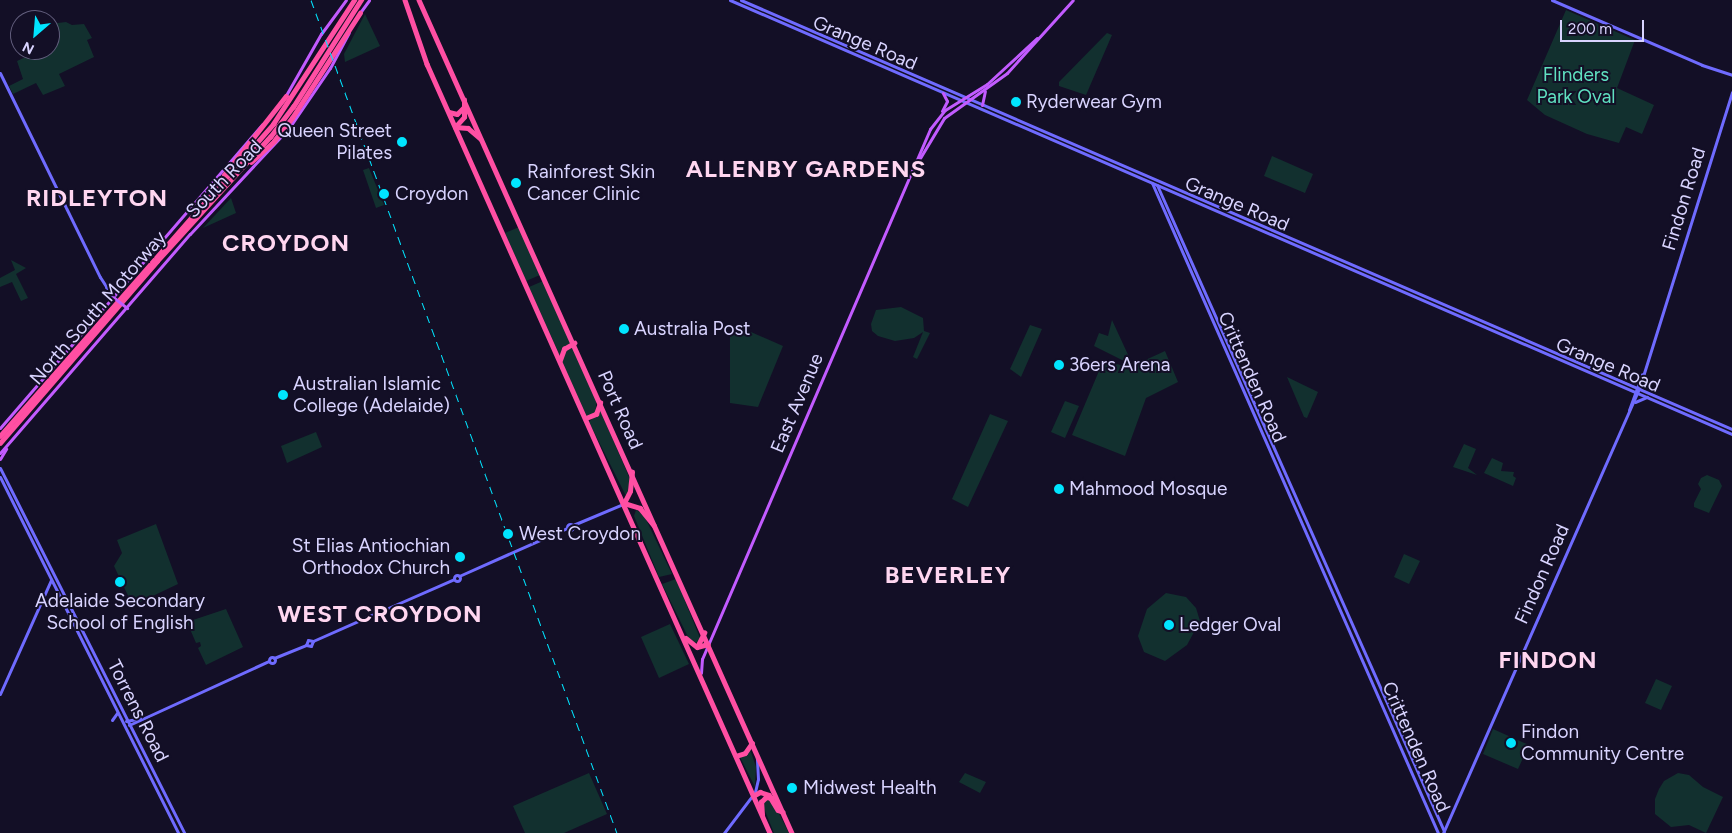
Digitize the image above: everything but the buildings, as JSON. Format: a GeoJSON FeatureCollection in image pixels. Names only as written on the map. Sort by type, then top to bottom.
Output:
{"type":"FeatureCollection","features":[{"type":"Feature","properties":{"kind":"highway","name":"North South Motorway"},"geometry":{"type":"LineString","coordinates":[[0,436],[273,124],[354,0]]}},
{"type":"Feature","properties":{"kind":"highway","name":"North South Motorway"},"geometry":{"type":"LineString","coordinates":[[0,443],[239,172],[293,107],[360,0]]}},
{"type":"Feature","properties":{"kind":"highway","name":"Port Road"},"geometry":{"type":"LineString","coordinates":[[404,0],[422,50],[448,112],[770,833]]}},
{"type":"Feature","properties":{"kind":"highway","name":"Port Road"},"geometry":{"type":"LineString","coordinates":[[419,0],[632,472],[792,833]]}},
{"type":"Feature","properties":{"kind":"highway"},"geometry":{"type":"LineString","coordinates":[[239,172],[274,141],[288,123],[360,12]]}},
{"type":"Feature","properties":{"kind":"highway"},"geometry":{"type":"LineString","coordinates":[[218,185],[286,96]]}},
{"type":"Feature","properties":{"kind":"highway"},"geometry":{"type":"LineString","coordinates":[[455,127],[463,120],[464,100]]}},
{"type":"Feature","properties":{"kind":"highway"},"geometry":{"type":"LineString","coordinates":[[448,112],[457,114],[463,108]]}},
{"type":"Feature","properties":{"kind":"highway"},"geometry":{"type":"LineString","coordinates":[[455,127],[470,130],[484,143]]}},
{"type":"Feature","properties":{"kind":"highway"},"geometry":{"type":"LineString","coordinates":[[560,360],[564,349],[574,343]]}},
{"type":"Feature","properties":{"kind":"highway"},"geometry":{"type":"LineString","coordinates":[[586,418],[596,414],[600,402]]}},
{"type":"Feature","properties":{"kind":"highway"},"geometry":{"type":"LineString","coordinates":[[632,472],[630,491],[624,504],[640,508],[655,525]]}},
{"type":"Feature","properties":{"kind":"highway"},"geometry":{"type":"LineString","coordinates":[[632,521],[633,509],[640,508]]}},
{"type":"Feature","properties":{"kind":"highway"},"geometry":{"type":"LineString","coordinates":[[697,646],[704,633]]}},
{"type":"Feature","properties":{"kind":"highway"},"geometry":{"type":"LineString","coordinates":[[683,636],[697,646],[708,644]]}},
{"type":"Feature","properties":{"kind":"highway"},"geometry":{"type":"LineString","coordinates":[[736,756],[745,753],[752,743]]}},
{"type":"Feature","properties":{"kind":"highway"},"geometry":{"type":"LineString","coordinates":[[753,796],[764,792],[772,798],[783,812]]}},
{"type":"Feature","properties":{"kind":"highway"},"geometry":{"type":"LineString","coordinates":[[762,816],[761,802],[766,797],[772,798]]}},
{"type":"Feature","properties":{"kind":"main road","name":"South Road"},"geometry":{"type":"LineString","coordinates":[[0,428],[286,96],[344,0]]}},
{"type":"Feature","properties":{"kind":"main road","name":"South Road"},"geometry":{"type":"LineString","coordinates":[[0,453],[126,308],[289,128],[330,68],[360,12],[369,0]]}},
{"type":"Feature","properties":{"kind":"main road","name":"Grange Road"},"geometry":{"type":"LineString","coordinates":[[730,0],[1627,386]]}},
{"type":"Feature","properties":{"kind":"main road","name":"Grange Road"},"geometry":{"type":"LineString","coordinates":[[741,0],[982,104],[1153,181],[1166,189],[1627,386],[1646,392],[1732,434]]}},
{"type":"Feature","properties":{"kind":"main road"},"geometry":{"type":"LineString","coordinates":[[968,98],[996,77],[1073,0]]}},
{"type":"Feature","properties":{"kind":"main road"},"geometry":{"type":"LineString","coordinates":[[1552,0],[1702,65],[1732,75]]}},
{"type":"Feature","properties":{"kind":"main road"},"geometry":{"type":"LineString","coordinates":[[968,98],[985,90],[1023,58],[1037,38]]}},
{"type":"Feature","properties":{"kind":"main road"},"geometry":{"type":"LineString","coordinates":[[0,73],[105,286],[126,308]]}},
{"type":"Feature","properties":{"kind":"main road"},"geometry":{"type":"LineString","coordinates":[[982,104],[985,90]]}},
{"type":"Feature","properties":{"kind":"main road","name":"Findon Road"},"geometry":{"type":"LineString","coordinates":[[1444,832],[1632,404],[1732,92]]}},
{"type":"Feature","properties":{"kind":"main road"},"geometry":{"type":"LineString","coordinates":[[939,116],[947,102],[943,93]]}},
{"type":"Feature","properties":{"kind":"main road","name":"East Avenue"},"geometry":{"type":"LineString","coordinates":[[701,676],[700,664],[708,644],[910,174],[939,116],[968,98]]}},
{"type":"Feature","properties":{"kind":"main road","name":"East Avenue"},"geometry":{"type":"LineString","coordinates":[[910,174],[940,123],[963,101]]}},
{"type":"Feature","properties":{"kind":"main road","name":"Crittenden Road"},"geometry":{"type":"LineString","coordinates":[[1153,181],[1435,826],[1444,832]]}},
{"type":"Feature","properties":{"kind":"main road","name":"Crittenden Road"},"geometry":{"type":"LineString","coordinates":[[1157,185],[1444,832]]}},
{"type":"Feature","properties":{"kind":"main road"},"geometry":{"type":"LineString","coordinates":[[1160,193],[1166,189]]}},
{"type":"Feature","properties":{"kind":"main road"},"geometry":{"type":"LineString","coordinates":[[105,286],[119,290]]}},
{"type":"Feature","properties":{"kind":"main road"},"geometry":{"type":"LineString","coordinates":[[1646,392],[1640,380],[1627,386],[1632,404],[1648,397]]}},
{"type":"Feature","properties":{"kind":"main road","name":"Grange Road"},"geometry":{"type":"LineString","coordinates":[[1637,390],[1648,397],[1732,429]]}},
{"type":"Feature","properties":{"kind":"main road"},"geometry":{"type":"LineString","coordinates":[[0,459],[10,442]]}},
{"type":"Feature","properties":{"kind":"main road","name":"Torrens Road"},"geometry":{"type":"LineString","coordinates":[[0,468],[117,712],[178,833]]}},
{"type":"Feature","properties":{"kind":"main road","name":"Torrens Road"},"geometry":{"type":"LineString","coordinates":[[0,477],[184,833]]}},
{"type":"Feature","properties":{"kind":"main road"},"geometry":{"type":"LineString","coordinates":[[124,726],[269,661],[270,657],[274,658],[306,645],[311,646],[313,641],[374,614],[376,611],[380,612],[454,579],[458,580],[459,576],[567,528],[569,524],[573,525],[624,504]]}},
{"type":"Feature","properties":{"kind":"main road"},"geometry":{"type":"LineString","coordinates":[[0,694],[53,579]]}},
{"type":"Feature","properties":{"kind":"main road"},"geometry":{"type":"LineString","coordinates":[[122,711],[136,721]]}},
{"type":"Feature","properties":{"kind":"main road"},"geometry":{"type":"LineString","coordinates":[[112,720],[117,712]]}},
{"type":"Feature","properties":{"kind":"main road"},"geometry":{"type":"LineString","coordinates":[[122,721],[136,721]]}},
{"type":"Feature","properties":{"kind":"main road"},"geometry":{"type":"LineString","coordinates":[[133,733],[136,721]]}},
{"type":"Feature","properties":{"kind":"main road"},"geometry":{"type":"LineString","coordinates":[[724,833],[753,796],[758,784],[758,757]]}},
{"type":"Feature","properties":{"kind":"main road"},"geometry":{"type":"LineString","coordinates":[[1439,820],[1449,819]]}},
{"type":"Feature","properties":{"kind":"main road"},"geometry":{"type":"LineString","coordinates":[[1435,826],[1438,833]]}},
{"type":"Feature","properties":{"kind":"green space","name":"Flinders Park Oval"},"geometry":{"type":"Polygon","coordinates":[[[1566,10],[1635,40],[1617,88],[1654,105],[1642,134],[1626,127],[1619,143],[1587,134],[1545,115],[1527,100],[1566,10]]]}},
{"type":"Feature","properties":{"kind":"green space"},"geometry":{"type":"Polygon","coordinates":[[[365,14],[380,46],[345,62],[344,54],[365,14]]]}},
{"type":"Feature","properties":{"kind":"green space"},"geometry":{"type":"Polygon","coordinates":[[[66,22],[72,25],[84,24],[92,38],[87,40],[94,57],[59,74],[65,86],[43,95],[36,83],[13,94],[9,86],[23,79],[17,61],[60,60],[60,23],[66,22]]]}},
{"type":"Feature","properties":{"kind":"green space"},"geometry":{"type":"Polygon","coordinates":[[[1107,33],[1112,35],[1086,95],[1059,86],[1059,82],[1107,33]]]}},
{"type":"Feature","properties":{"kind":"green space"},"geometry":{"type":"Polygon","coordinates":[[[1272,156],[1313,174],[1305,193],[1264,176],[1272,156]]]}},
{"type":"Feature","properties":{"kind":"green space"},"geometry":{"type":"Polygon","coordinates":[[[369,168],[384,205],[376,208],[363,170],[369,168]]]}},
{"type":"Feature","properties":{"kind":"green space"},"geometry":{"type":"Polygon","coordinates":[[[231,198],[236,213],[203,228],[231,198]]]}},
{"type":"Feature","properties":{"kind":"green space"},"geometry":{"type":"Polygon","coordinates":[[[519,227],[540,275],[526,281],[505,233],[519,227]]]}},
{"type":"Feature","properties":{"kind":"green space"},"geometry":{"type":"Polygon","coordinates":[[[11,260],[26,268],[16,274],[28,298],[21,301],[12,282],[0,287],[0,278],[15,270],[11,260]]]}},
{"type":"Feature","properties":{"kind":"green space"},"geometry":{"type":"Polygon","coordinates":[[[543,281],[570,343],[560,356],[529,287],[543,281]]]}},
{"type":"Feature","properties":{"kind":"green space"},"geometry":{"type":"Polygon","coordinates":[[[901,307],[923,318],[924,331],[930,333],[917,359],[913,357],[923,332],[914,338],[895,341],[878,336],[872,331],[871,324],[876,310],[901,307]]]}},
{"type":"Feature","properties":{"kind":"green space"},"geometry":{"type":"Polygon","coordinates":[[[1112,320],[1130,359],[1124,361],[1094,346],[1099,333],[1108,336],[1112,320]]]}},
{"type":"Feature","properties":{"kind":"green space"},"geometry":{"type":"Polygon","coordinates":[[[1030,325],[1042,329],[1021,377],[1010,369],[1030,325]]]}},
{"type":"Feature","properties":{"kind":"green space"},"geometry":{"type":"Polygon","coordinates":[[[730,329],[751,332],[783,346],[758,407],[730,403],[730,329]]]}},
{"type":"Feature","properties":{"kind":"green space"},"geometry":{"type":"Polygon","coordinates":[[[572,346],[597,398],[595,414],[587,417],[562,362],[566,350],[572,346]]]}},
{"type":"Feature","properties":{"kind":"green space"},"geometry":{"type":"Polygon","coordinates":[[[1165,351],[1178,382],[1146,398],[1125,456],[1072,435],[1104,359],[1128,368],[1165,351]]]}},
{"type":"Feature","properties":{"kind":"green space"},"geometry":{"type":"Polygon","coordinates":[[[1287,377],[1318,392],[1307,418],[1304,417],[1287,377]]]}},
{"type":"Feature","properties":{"kind":"green space"},"geometry":{"type":"Polygon","coordinates":[[[1065,401],[1079,406],[1065,438],[1051,432],[1065,401]]]}},
{"type":"Feature","properties":{"kind":"green space"},"geometry":{"type":"Polygon","coordinates":[[[600,410],[630,479],[627,498],[589,422],[600,410]]]}},
{"type":"Feature","properties":{"kind":"green space"},"geometry":{"type":"Polygon","coordinates":[[[990,414],[1008,421],[968,507],[952,499],[990,414]]]}},
{"type":"Feature","properties":{"kind":"green space"},"geometry":{"type":"Polygon","coordinates":[[[316,432],[322,447],[287,463],[281,446],[316,432]]]}},
{"type":"Feature","properties":{"kind":"green space"},"geometry":{"type":"Polygon","coordinates":[[[1464,444],[1476,449],[1468,468],[1477,475],[1453,467],[1464,444]]]}},
{"type":"Feature","properties":{"kind":"green space"},"geometry":{"type":"Polygon","coordinates":[[[1492,458],[1503,463],[1501,471],[1514,472],[1513,476],[1516,478],[1513,486],[1484,473],[1492,458]]]}},
{"type":"Feature","properties":{"kind":"green space"},"geometry":{"type":"Polygon","coordinates":[[[1707,475],[1719,480],[1722,486],[1709,513],[1694,507],[1701,489],[1698,484],[1701,478],[1707,475]]]}},
{"type":"Feature","properties":{"kind":"green space"},"geometry":{"type":"Polygon","coordinates":[[[636,510],[643,513],[672,574],[659,577],[634,516],[636,510]]]}},
{"type":"Feature","properties":{"kind":"green space"},"geometry":{"type":"Polygon","coordinates":[[[156,524],[178,584],[140,602],[138,599],[131,602],[114,566],[122,553],[117,540],[156,524]]]}},
{"type":"Feature","properties":{"kind":"green space"},"geometry":{"type":"Polygon","coordinates":[[[1404,554],[1420,561],[1409,584],[1394,577],[1404,554]]]}},
{"type":"Feature","properties":{"kind":"green space"},"geometry":{"type":"Polygon","coordinates":[[[676,579],[700,638],[696,643],[689,639],[662,584],[676,579]]]}},
{"type":"Feature","properties":{"kind":"green space","name":"Ledger Oval"},"geometry":{"type":"Polygon","coordinates":[[[1166,593],[1186,597],[1196,608],[1200,621],[1187,645],[1165,661],[1144,652],[1138,636],[1147,609],[1166,593]]]}},
{"type":"Feature","properties":{"kind":"green space"},"geometry":{"type":"Polygon","coordinates":[[[226,609],[243,647],[206,665],[198,648],[201,646],[200,642],[196,643],[187,622],[226,609]]]}},
{"type":"Feature","properties":{"kind":"green space"},"geometry":{"type":"Polygon","coordinates":[[[670,624],[689,664],[659,678],[641,637],[670,624]]]}},
{"type":"Feature","properties":{"kind":"green space"},"geometry":{"type":"Polygon","coordinates":[[[1656,679],[1672,686],[1661,710],[1645,703],[1656,679]]]}},
{"type":"Feature","properties":{"kind":"green space"},"geometry":{"type":"Polygon","coordinates":[[[1493,729],[1529,745],[1518,769],[1483,754],[1493,729]]]}},
{"type":"Feature","properties":{"kind":"green space"},"geometry":{"type":"Polygon","coordinates":[[[750,749],[756,767],[755,787],[740,757],[750,749]]]}},
{"type":"Feature","properties":{"kind":"green space"},"geometry":{"type":"Polygon","coordinates":[[[589,773],[607,814],[564,833],[525,833],[513,806],[589,773]]]}},
{"type":"Feature","properties":{"kind":"green space"},"geometry":{"type":"Polygon","coordinates":[[[965,773],[986,782],[980,793],[959,782],[965,773]]]}},
{"type":"Feature","properties":{"kind":"green space"},"geometry":{"type":"Polygon","coordinates":[[[1678,773],[1689,775],[1703,787],[1723,797],[1706,833],[1689,825],[1671,827],[1655,814],[1655,799],[1659,789],[1664,781],[1678,773]]]}},
{"type":"Feature","properties":{"kind":"green space"},"geometry":{"type":"Polygon","coordinates":[[[769,799],[773,802],[789,833],[774,833],[763,806],[763,801],[769,799]]]}},
{"type":"Feature","properties":{"kind":"railway"},"geometry":{"type":"LineString","coordinates":[[311,0],[617,833]]}},
{"type":"Feature","properties":{"kind":"place","name":"Ryderwear Gym"},"geometry":{"type":"Point","coordinates":[1016,102]}},
{"type":"Feature","properties":{"kind":"place","name":"Queen Street Pilates"},"geometry":{"type":"Point","coordinates":[402,142]}},
{"type":"Feature","properties":{"kind":"place","name":"Rainforest Skin Cancer Clinic"},"geometry":{"type":"Point","coordinates":[516,183]}},
{"type":"Feature","properties":{"kind":"place","name":"Croydon"},"geometry":{"type":"Point","coordinates":[384,194]}},
{"type":"Feature","properties":{"kind":"place","name":"Australia Post"},"geometry":{"type":"Point","coordinates":[624,329]}},
{"type":"Feature","properties":{"kind":"place","name":"36ers Arena"},"geometry":{"type":"Point","coordinates":[1059,365]}},
{"type":"Feature","properties":{"kind":"place","name":"Australian Islamic College (Adelaide)"},"geometry":{"type":"Point","coordinates":[283,395]}},
{"type":"Feature","properties":{"kind":"place","name":"Mahmood Mosque"},"geometry":{"type":"Point","coordinates":[1059,489]}},
{"type":"Feature","properties":{"kind":"place","name":"West Croydon"},"geometry":{"type":"Point","coordinates":[508,534]}},
{"type":"Feature","properties":{"kind":"place","name":"St Elias Antiochian Orthodox Church"},"geometry":{"type":"Point","coordinates":[460,557]}},
{"type":"Feature","properties":{"kind":"place","name":"Adelaide Secondary School of English"},"geometry":{"type":"Point","coordinates":[120,582]}},
{"type":"Feature","properties":{"kind":"place","name":"Ledger Oval"},"geometry":{"type":"Point","coordinates":[1169,625]}},
{"type":"Feature","properties":{"kind":"place","name":"Findon Community Centre"},"geometry":{"type":"Point","coordinates":[1511,743]}},
{"type":"Feature","properties":{"kind":"place","name":"Midwest Health"},"geometry":{"type":"Point","coordinates":[792,788]}},
{"type":"Feature","properties":{"kind":"district","name":"ALLENBY GARDENS"},"geometry":{"type":"Point","coordinates":[806,169]}},
{"type":"Feature","properties":{"kind":"district","name":"RIDLEYTON"},"geometry":{"type":"Point","coordinates":[97,198]}},
{"type":"Feature","properties":{"kind":"district","name":"CROYDON"},"geometry":{"type":"Point","coordinates":[286,243]}},
{"type":"Feature","properties":{"kind":"district","name":"BEVERLEY"},"geometry":{"type":"Point","coordinates":[948,575]}},
{"type":"Feature","properties":{"kind":"district","name":"WEST CROYDON"},"geometry":{"type":"Point","coordinates":[380,614]}},
{"type":"Feature","properties":{"kind":"district","name":"FINDON"},"geometry":{"type":"Point","coordinates":[1548,660]}}]}
